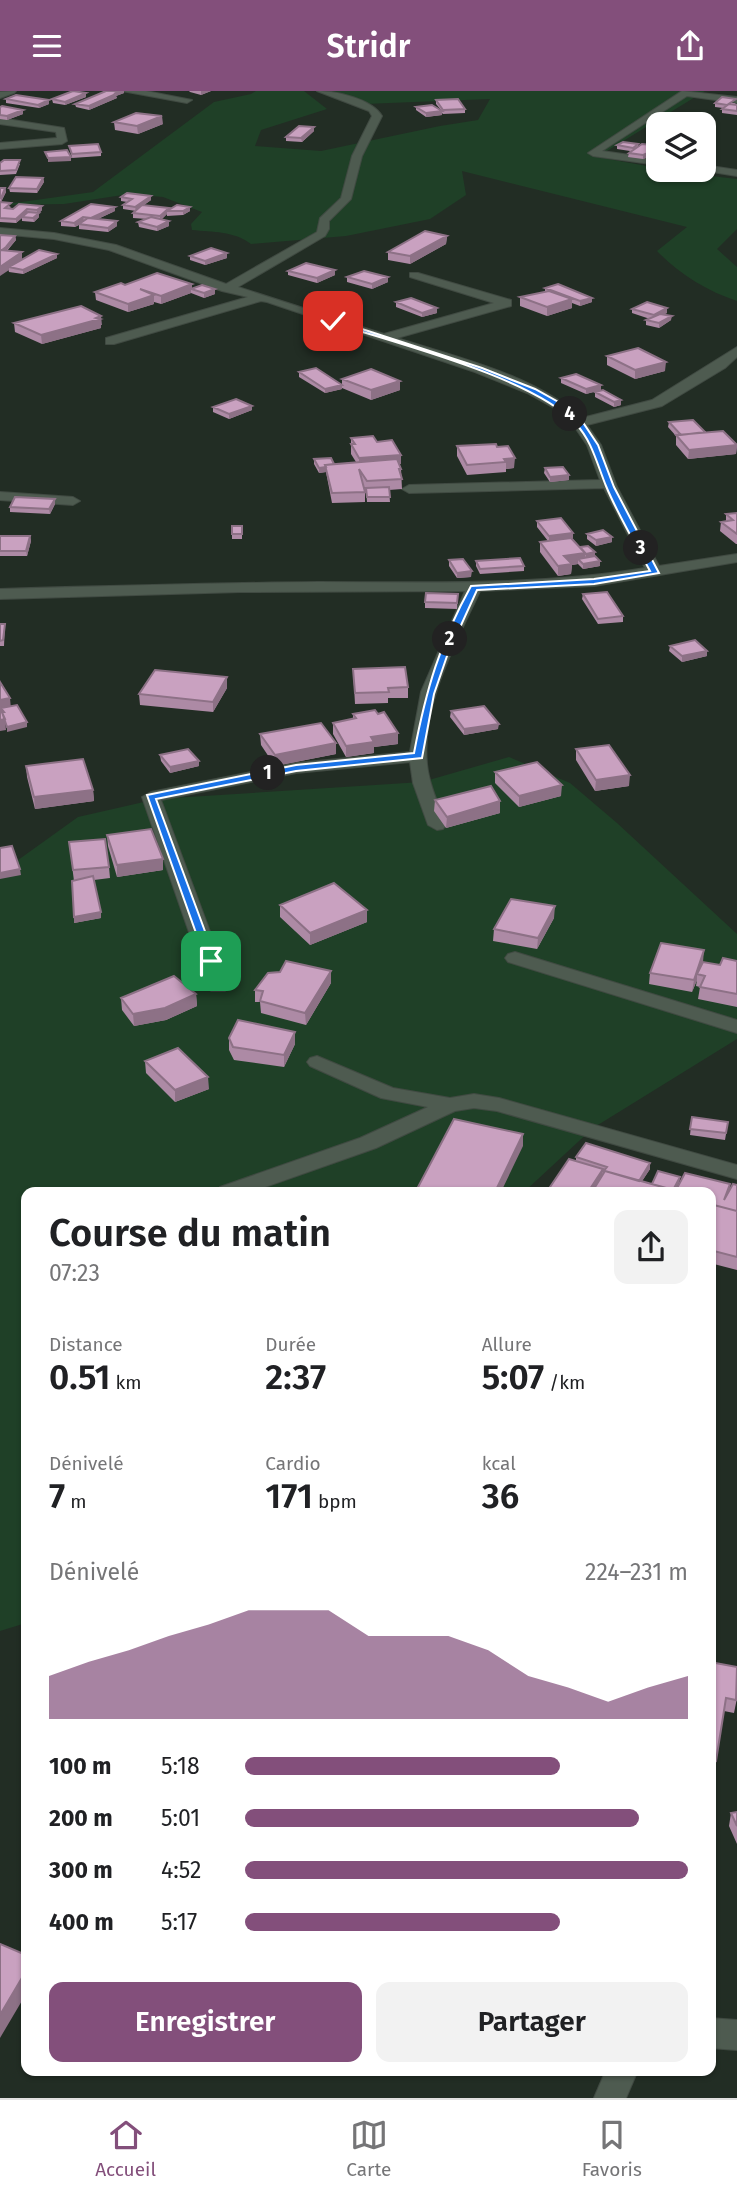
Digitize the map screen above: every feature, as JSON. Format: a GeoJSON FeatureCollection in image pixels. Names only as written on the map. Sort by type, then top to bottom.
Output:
{"type":"FeatureCollection","features":[{"type":"Feature","properties":{"kind":"street"},"geometry":{"type":"LineString","coordinates":[[0,95],[10,91]]}},
{"type":"Feature","properties":{"kind":"street"},"geometry":{"type":"LineString","coordinates":[[127,91],[187,100]]}},
{"type":"Feature","properties":{"kind":"street"},"geometry":{"type":"LineString","coordinates":[[226,289],[321,234],[324,220],[346,199],[349,173],[358,160],[363,135],[377,116],[373,109],[322,91]]}},
{"type":"Feature","properties":{"kind":"street"},"geometry":{"type":"LineString","coordinates":[[656,112],[685,93],[737,100]]}},
{"type":"Feature","properties":{"kind":"street"},"geometry":{"type":"LineString","coordinates":[[646,118],[593,153],[646,160]]}},
{"type":"Feature","properties":{"kind":"street"},"geometry":{"type":"LineString","coordinates":[[0,121],[61,130],[62,141],[0,146]]}},
{"type":"Feature","properties":{"kind":"street"},"geometry":{"type":"LineString","coordinates":[[716,170],[737,173]]}},
{"type":"Feature","properties":{"kind":"street"},"geometry":{"type":"LineString","coordinates":[[0,231],[54,236],[112,247],[226,289],[261,297],[479,369],[532,390],[559,405],[579,423],[594,445],[609,484],[655,573]]}},
{"type":"Feature","properties":{"kind":"street"},"geometry":{"type":"LineString","coordinates":[[382,338],[507,303],[414,275]]}},
{"type":"Feature","properties":{"kind":"street"},"geometry":{"type":"LineString","coordinates":[[110,341],[261,297]]}},
{"type":"Feature","properties":{"kind":"street"},"geometry":{"type":"LineString","coordinates":[[579,423],[657,403],[721,365],[737,351]]}},
{"type":"Feature","properties":{"kind":"street"},"geometry":{"type":"LineString","coordinates":[[409,489],[609,484]]}},
{"type":"Feature","properties":{"kind":"street"},"geometry":{"type":"LineString","coordinates":[[0,496],[73,501]]}},
{"type":"Feature","properties":{"kind":"street"},"geometry":{"type":"LineString","coordinates":[[0,594],[240,587],[474,587],[594,581],[737,558]]}},
{"type":"Feature","properties":{"kind":"street"},"geometry":{"type":"LineString","coordinates":[[438,825],[426,794],[418,756],[430,694],[442,656],[474,587]]}},
{"type":"Feature","properties":{"kind":"street"},"geometry":{"type":"LineString","coordinates":[[218,987],[151,797],[296,768],[418,756]]}},
{"type":"Feature","properties":{"kind":"street"},"geometry":{"type":"LineString","coordinates":[[514,958],[737,1027]]}},
{"type":"Feature","properties":{"kind":"street"},"geometry":{"type":"LineString","coordinates":[[317,1062],[388,1093],[450,1105]]}},
{"type":"Feature","properties":{"kind":"street"},"geometry":{"type":"LineString","coordinates":[[242,1187],[368,1143],[450,1105],[474,1101],[499,1105],[737,1172]]}},
{"type":"Feature","properties":{"kind":"street"},"geometry":{"type":"LineString","coordinates":[[716,2033],[737,2035]]}},
{"type":"Feature","properties":{"kind":"street"},"geometry":{"type":"LineString","coordinates":[[610,2098],[619,2076]]}},
{"type":"Feature","properties":{"kind":"green space"},"geometry":{"type":"Polygon","coordinates":[[[256,91],[304,91],[327,109],[261,130],[255,146],[321,151],[478,120],[490,99],[364,104],[330,91],[705,91],[671,112],[646,112],[646,127],[597,157],[646,166],[646,182],[716,182],[716,177],[737,179],[737,229],[717,249],[737,267],[737,301],[694,281],[657,251],[687,227],[462,171],[466,195],[430,219],[346,236],[251,244],[230,234],[192,230],[191,224],[202,212],[163,197],[129,194],[64,204],[0,205],[93,192],[214,102],[256,91]]]}},
{"type":"Feature","properties":{"kind":"green space"},"geometry":{"type":"Polygon","coordinates":[[[509,757],[570,783],[737,934],[737,1039],[593,1128],[529,1187],[21,1187],[21,1625],[0,1631],[0,873],[78,817],[157,799],[422,782],[509,757]]]}},
{"type":"Feature","properties":{"kind":"building"},"geometry":{"type":"Polygon","coordinates":[[[73,91],[86,93],[65,102],[52,99],[73,91]]]}},
{"type":"Feature","properties":{"kind":"building"},"geometry":{"type":"Polygon","coordinates":[[[106,91],[120,91],[89,106],[75,104],[106,91]]]}},
{"type":"Feature","properties":{"kind":"building"},"geometry":{"type":"Polygon","coordinates":[[[16,95],[49,100],[38,105],[6,99],[16,95]]]}},
{"type":"Feature","properties":{"kind":"building"},"geometry":{"type":"Polygon","coordinates":[[[722,97],[736,99],[727,105],[715,103],[722,97]]]}},
{"type":"Feature","properties":{"kind":"building"},"geometry":{"type":"Polygon","coordinates":[[[458,99],[465,109],[443,110],[436,100],[458,99]]]}},
{"type":"Feature","properties":{"kind":"building"},"geometry":{"type":"Polygon","coordinates":[[[729,104],[737,105],[737,111],[722,109],[729,104]]]}},
{"type":"Feature","properties":{"kind":"building"},"geometry":{"type":"Polygon","coordinates":[[[432,105],[442,111],[426,113],[416,107],[432,105]]]}},
{"type":"Feature","properties":{"kind":"building"},"geometry":{"type":"Polygon","coordinates":[[[2,106],[23,110],[7,116],[0,115],[2,106]]]}},
{"type":"Feature","properties":{"kind":"building"},"geometry":{"type":"Polygon","coordinates":[[[136,113],[162,116],[137,126],[114,122],[136,113]]]}},
{"type":"Feature","properties":{"kind":"building"},"geometry":{"type":"Polygon","coordinates":[[[299,126],[314,127],[301,138],[286,137],[299,126]]]}},
{"type":"Feature","properties":{"kind":"building"},"geometry":{"type":"Polygon","coordinates":[[[623,142],[638,144],[633,148],[617,145],[623,142]]]}},
{"type":"Feature","properties":{"kind":"building"},"geometry":{"type":"Polygon","coordinates":[[[98,144],[101,152],[72,154],[69,146],[98,144]]]}},
{"type":"Feature","properties":{"kind":"building"},"geometry":{"type":"Polygon","coordinates":[[[642,144],[646,144],[646,154],[629,153],[642,144]]]}},
{"type":"Feature","properties":{"kind":"building"},"geometry":{"type":"Polygon","coordinates":[[[67,150],[71,157],[48,158],[45,152],[67,150]]]}},
{"type":"Feature","properties":{"kind":"building"},"geometry":{"type":"Polygon","coordinates":[[[4,160],[20,160],[16,170],[0,171],[0,163],[4,160]]]}},
{"type":"Feature","properties":{"kind":"building"},"geometry":{"type":"Polygon","coordinates":[[[16,177],[43,178],[37,189],[9,188],[16,177]]]}},
{"type":"Feature","properties":{"kind":"building"},"geometry":{"type":"Polygon","coordinates":[[[127,193],[151,196],[135,207],[123,205],[132,199],[121,197],[127,193]]]}},
{"type":"Feature","properties":{"kind":"building"},"geometry":{"type":"Polygon","coordinates":[[[0,202],[11,203],[5,208],[13,209],[19,204],[42,206],[37,210],[27,209],[16,219],[0,218],[0,202]]]}},
{"type":"Feature","properties":{"kind":"building"},"geometry":{"type":"Polygon","coordinates":[[[91,204],[115,207],[91,218],[83,217],[74,223],[61,221],[91,204]]]}},
{"type":"Feature","properties":{"kind":"building"},"geometry":{"type":"Polygon","coordinates":[[[142,205],[169,208],[160,216],[133,213],[142,205]]]}},
{"type":"Feature","properties":{"kind":"building"},"geometry":{"type":"Polygon","coordinates":[[[177,205],[190,207],[183,211],[167,211],[177,205]]]}},
{"type":"Feature","properties":{"kind":"building"},"geometry":{"type":"Polygon","coordinates":[[[28,212],[39,213],[33,218],[22,217],[28,212]]]}},
{"type":"Feature","properties":{"kind":"building"},"geometry":{"type":"Polygon","coordinates":[[[151,217],[169,221],[157,227],[138,222],[151,217]]]}},
{"type":"Feature","properties":{"kind":"building"},"geometry":{"type":"Polygon","coordinates":[[[88,218],[117,221],[108,228],[79,224],[88,218]]]}},
{"type":"Feature","properties":{"kind":"building"},"geometry":{"type":"Polygon","coordinates":[[[425,231],[447,236],[410,256],[388,252],[425,231]]]}},
{"type":"Feature","properties":{"kind":"building"},"geometry":{"type":"Polygon","coordinates":[[[0,235],[15,236],[2,250],[0,250],[0,235]]]}},
{"type":"Feature","properties":{"kind":"building"},"geometry":{"type":"Polygon","coordinates":[[[211,248],[227,253],[205,261],[190,256],[211,248]]]}},
{"type":"Feature","properties":{"kind":"building"},"geometry":{"type":"Polygon","coordinates":[[[0,250],[22,252],[0,267],[0,250]]]}},
{"type":"Feature","properties":{"kind":"building"},"geometry":{"type":"Polygon","coordinates":[[[39,250],[57,254],[23,270],[9,267],[39,250]]]}},
{"type":"Feature","properties":{"kind":"building"},"geometry":{"type":"Polygon","coordinates":[[[306,263],[335,270],[317,278],[288,271],[306,263]]]}},
{"type":"Feature","properties":{"kind":"building"},"geometry":{"type":"Polygon","coordinates":[[[364,271],[388,277],[372,284],[347,277],[364,271]]]}},
{"type":"Feature","properties":{"kind":"building"},"geometry":{"type":"Polygon","coordinates":[[[157,273],[192,284],[161,296],[140,289],[154,295],[128,304],[95,292],[121,283],[125,285],[157,273]]]}},
{"type":"Feature","properties":{"kind":"building"},"geometry":{"type":"Polygon","coordinates":[[[558,284],[592,298],[580,301],[545,288],[558,284]]]}},
{"type":"Feature","properties":{"kind":"building"},"geometry":{"type":"Polygon","coordinates":[[[202,285],[215,289],[204,293],[191,289],[202,285]]]}},
{"type":"Feature","properties":{"kind":"building"},"geometry":{"type":"Polygon","coordinates":[[[549,291],[572,299],[547,307],[520,297],[549,291]]]}},
{"type":"Feature","properties":{"kind":"building"},"geometry":{"type":"Polygon","coordinates":[[[411,298],[437,308],[422,313],[396,302],[411,298]]]}},
{"type":"Feature","properties":{"kind":"building"},"geometry":{"type":"Polygon","coordinates":[[[647,302],[667,308],[654,315],[632,309],[647,302]]]}},
{"type":"Feature","properties":{"kind":"building"},"geometry":{"type":"Polygon","coordinates":[[[81,306],[101,316],[96,318],[100,319],[41,335],[14,323],[81,306]]]}},
{"type":"Feature","properties":{"kind":"building"},"geometry":{"type":"Polygon","coordinates":[[[660,314],[672,316],[659,323],[646,320],[660,314]]]}},
{"type":"Feature","properties":{"kind":"building"},"geometry":{"type":"Polygon","coordinates":[[[638,348],[666,362],[635,370],[607,356],[638,348]]]}},
{"type":"Feature","properties":{"kind":"building"},"geometry":{"type":"Polygon","coordinates":[[[316,368],[342,385],[325,389],[299,372],[316,368]]]}},
{"type":"Feature","properties":{"kind":"building"},"geometry":{"type":"Polygon","coordinates":[[[371,369],[400,381],[371,390],[342,379],[371,369]]]}},
{"type":"Feature","properties":{"kind":"building"},"geometry":{"type":"Polygon","coordinates":[[[576,374],[601,385],[586,389],[561,378],[576,374]]]}},
{"type":"Feature","properties":{"kind":"building"},"geometry":{"type":"Polygon","coordinates":[[[603,390],[621,400],[614,402],[595,392],[603,390]]]}},
{"type":"Feature","properties":{"kind":"building"},"geometry":{"type":"Polygon","coordinates":[[[236,399],[252,406],[229,414],[213,407],[236,399]]]}},
{"type":"Feature","properties":{"kind":"building"},"geometry":{"type":"Polygon","coordinates":[[[693,420],[705,432],[681,435],[669,422],[693,420]]]}},
{"type":"Feature","properties":{"kind":"building"},"geometry":{"type":"Polygon","coordinates":[[[723,431],[737,445],[689,450],[676,435],[723,431]]]}},
{"type":"Feature","properties":{"kind":"building"},"geometry":{"type":"Polygon","coordinates":[[[373,436],[377,442],[392,440],[401,455],[359,458],[351,444],[355,444],[351,438],[373,436]]]}},
{"type":"Feature","properties":{"kind":"building"},"geometry":{"type":"Polygon","coordinates":[[[496,444],[497,447],[508,446],[515,458],[504,459],[506,462],[467,465],[457,446],[496,444]]]}},
{"type":"Feature","properties":{"kind":"building"},"geometry":{"type":"Polygon","coordinates":[[[331,458],[334,464],[319,468],[314,459],[331,458]]]}},
{"type":"Feature","properties":{"kind":"building"},"geometry":{"type":"Polygon","coordinates":[[[397,459],[402,479],[367,481],[359,469],[365,492],[332,493],[325,465],[397,459]]]}},
{"type":"Feature","properties":{"kind":"building"},"geometry":{"type":"Polygon","coordinates":[[[563,467],[569,475],[550,477],[545,468],[563,467]]]}},
{"type":"Feature","properties":{"kind":"building"},"geometry":{"type":"Polygon","coordinates":[[[389,487],[390,497],[367,497],[366,488],[389,487]]]}},
{"type":"Feature","properties":{"kind":"building"},"geometry":{"type":"Polygon","coordinates":[[[15,497],[55,499],[49,509],[10,507],[15,497]]]}},
{"type":"Feature","properties":{"kind":"building"},"geometry":{"type":"Polygon","coordinates":[[[737,513],[737,534],[721,522],[733,520],[726,514],[737,513]]]}},
{"type":"Feature","properties":{"kind":"building"},"geometry":{"type":"Polygon","coordinates":[[[561,518],[573,533],[549,536],[537,521],[561,518]]]}},
{"type":"Feature","properties":{"kind":"building"},"geometry":{"type":"Polygon","coordinates":[[[232,526],[242,526],[242,534],[232,534],[232,526]]]}},
{"type":"Feature","properties":{"kind":"building"},"geometry":{"type":"Polygon","coordinates":[[[603,530],[612,537],[596,540],[587,534],[603,530]]]}},
{"type":"Feature","properties":{"kind":"building"},"geometry":{"type":"Polygon","coordinates":[[[0,536],[30,536],[26,551],[0,551],[0,536]]]}},
{"type":"Feature","properties":{"kind":"building"},"geometry":{"type":"Polygon","coordinates":[[[571,538],[585,553],[564,556],[572,564],[558,566],[540,542],[571,538]]]}},
{"type":"Feature","properties":{"kind":"building"},"geometry":{"type":"Polygon","coordinates":[[[588,546],[595,552],[586,554],[580,547],[588,546]]]}},
{"type":"Feature","properties":{"kind":"building"},"geometry":{"type":"Polygon","coordinates":[[[595,556],[600,561],[583,564],[578,559],[595,556]]]}},
{"type":"Feature","properties":{"kind":"building"},"geometry":{"type":"Polygon","coordinates":[[[520,558],[524,566],[480,569],[476,561],[520,558]]]}},
{"type":"Feature","properties":{"kind":"building"},"geometry":{"type":"Polygon","coordinates":[[[463,559],[472,571],[457,573],[449,560],[463,559]]]}},
{"type":"Feature","properties":{"kind":"building"},"geometry":{"type":"Polygon","coordinates":[[[607,592],[623,616],[598,619],[583,594],[607,592]]]}},
{"type":"Feature","properties":{"kind":"building"},"geometry":{"type":"Polygon","coordinates":[[[426,593],[458,594],[457,603],[425,602],[426,593]]]}},
{"type":"Feature","properties":{"kind":"building"},"geometry":{"type":"Polygon","coordinates":[[[0,624],[5,624],[3,640],[0,641],[0,624]]]}},
{"type":"Feature","properties":{"kind":"building"},"geometry":{"type":"Polygon","coordinates":[[[695,640],[707,651],[682,656],[670,646],[695,640]]]}},
{"type":"Feature","properties":{"kind":"building"},"geometry":{"type":"Polygon","coordinates":[[[405,667],[408,687],[388,688],[389,692],[355,693],[353,669],[405,667]]]}},
{"type":"Feature","properties":{"kind":"building"},"geometry":{"type":"Polygon","coordinates":[[[155,670],[227,677],[213,702],[139,694],[155,670]]]}},
{"type":"Feature","properties":{"kind":"building"},"geometry":{"type":"Polygon","coordinates":[[[0,682],[10,698],[0,700],[0,682]]]}},
{"type":"Feature","properties":{"kind":"building"},"geometry":{"type":"Polygon","coordinates":[[[17,705],[27,722],[7,727],[1,708],[17,705]]]}},
{"type":"Feature","properties":{"kind":"building"},"geometry":{"type":"Polygon","coordinates":[[[484,706],[499,724],[464,729],[451,711],[484,706]]]}},
{"type":"Feature","properties":{"kind":"building"},"geometry":{"type":"Polygon","coordinates":[[[375,710],[378,714],[384,712],[398,733],[371,737],[374,742],[346,746],[333,723],[356,718],[353,714],[375,710]]]}},
{"type":"Feature","properties":{"kind":"building"},"geometry":{"type":"Polygon","coordinates":[[[321,723],[336,743],[275,755],[260,734],[321,723]]]}},
{"type":"Feature","properties":{"kind":"building"},"geometry":{"type":"Polygon","coordinates":[[[609,745],[630,775],[596,780],[576,749],[609,745]]]}},
{"type":"Feature","properties":{"kind":"building"},"geometry":{"type":"Polygon","coordinates":[[[188,749],[199,761],[170,767],[160,755],[188,749]]]}},
{"type":"Feature","properties":{"kind":"building"},"geometry":{"type":"Polygon","coordinates":[[[83,759],[93,790],[34,797],[26,766],[83,759]]]}},
{"type":"Feature","properties":{"kind":"building"},"geometry":{"type":"Polygon","coordinates":[[[537,762],[562,785],[519,796],[495,772],[537,762]]]}},
{"type":"Feature","properties":{"kind":"building"},"geometry":{"type":"Polygon","coordinates":[[[491,786],[500,801],[447,817],[435,800],[491,786]]]}},
{"type":"Feature","properties":{"kind":"building"},"geometry":{"type":"Polygon","coordinates":[[[151,829],[163,859],[117,865],[107,835],[151,829]]]}},
{"type":"Feature","properties":{"kind":"building"},"geometry":{"type":"Polygon","coordinates":[[[105,839],[109,867],[73,870],[69,842],[105,839]]]}},
{"type":"Feature","properties":{"kind":"building"},"geometry":{"type":"Polygon","coordinates":[[[12,846],[20,869],[0,873],[0,848],[12,846]]]}},
{"type":"Feature","properties":{"kind":"building"},"geometry":{"type":"Polygon","coordinates":[[[93,876],[101,912],[74,917],[72,881],[93,876]]]}},
{"type":"Feature","properties":{"kind":"building"},"geometry":{"type":"Polygon","coordinates":[[[334,883],[367,910],[310,933],[280,905],[334,883]]]}},
{"type":"Feature","properties":{"kind":"building"},"geometry":{"type":"Polygon","coordinates":[[[511,899],[555,906],[538,938],[494,929],[511,899]]]}},
{"type":"Feature","properties":{"kind":"building"},"geometry":{"type":"Polygon","coordinates":[[[661,943],[704,950],[694,980],[650,973],[661,943]]]}},
{"type":"Feature","properties":{"kind":"building"},"geometry":{"type":"Polygon","coordinates":[[[723,958],[737,961],[737,994],[700,987],[705,976],[697,974],[703,962],[720,965],[723,958]]]}},
{"type":"Feature","properties":{"kind":"building"},"geometry":{"type":"Polygon","coordinates":[[[286,961],[331,971],[305,1013],[260,1001],[263,991],[255,990],[268,973],[280,972],[286,961]]]}},
{"type":"Feature","properties":{"kind":"building"},"geometry":{"type":"Polygon","coordinates":[[[174,976],[196,994],[165,1008],[133,1014],[121,998],[174,976]]]}},
{"type":"Feature","properties":{"kind":"building"},"geometry":{"type":"Polygon","coordinates":[[[238,1020],[295,1032],[284,1055],[233,1047],[229,1038],[238,1020]]]}},
{"type":"Feature","properties":{"kind":"building"},"geometry":{"type":"Polygon","coordinates":[[[178,1048],[208,1077],[175,1090],[145,1061],[178,1048]]]}},
{"type":"Feature","properties":{"kind":"building"},"geometry":{"type":"Polygon","coordinates":[[[692,1117],[728,1122],[726,1133],[690,1129],[692,1117]]]}},
{"type":"Feature","properties":{"kind":"building"},"geometry":{"type":"Polygon","coordinates":[[[454,1119],[523,1134],[497,1187],[418,1187],[454,1119]]]}},
{"type":"Feature","properties":{"kind":"building"},"geometry":{"type":"Polygon","coordinates":[[[586,1143],[650,1163],[639,1181],[603,1172],[607,1167],[576,1157],[586,1143]]]}},
{"type":"Feature","properties":{"kind":"building"},"geometry":{"type":"Polygon","coordinates":[[[569,1159],[603,1169],[591,1187],[550,1187],[569,1159]]]}},
{"type":"Feature","properties":{"kind":"building"},"geometry":{"type":"Polygon","coordinates":[[[605,1171],[662,1187],[595,1187],[605,1171]]]}},
{"type":"Feature","properties":{"kind":"building"},"geometry":{"type":"Polygon","coordinates":[[[658,1171],[680,1177],[675,1187],[652,1184],[658,1171]]]}},
{"type":"Feature","properties":{"kind":"building"},"geometry":{"type":"Polygon","coordinates":[[[685,1173],[730,1184],[724,1200],[733,1184],[737,1185],[737,1211],[716,1206],[716,1187],[678,1187],[685,1173]]]}},
{"type":"Feature","properties":{"kind":"building"},"geometry":{"type":"Polygon","coordinates":[[[716,1206],[737,1211],[737,1257],[716,1252],[716,1206]]]}},
{"type":"Feature","properties":{"kind":"building"},"geometry":{"type":"Polygon","coordinates":[[[716,1663],[737,1667],[736,1700],[726,1698],[716,1761],[716,1663]]]}},
{"type":"Feature","properties":{"kind":"building"},"geometry":{"type":"Polygon","coordinates":[[[737,1812],[737,1826],[731,1813],[737,1812]]]}},
{"type":"Feature","properties":{"kind":"building"},"geometry":{"type":"Polygon","coordinates":[[[0,1944],[21,1953],[21,1979],[0,2015],[0,1944]]]}},
{"type":"Feature","properties":{"kind":"route"},"geometry":{"type":"LineString","coordinates":[[211,961],[151,797],[296,768],[418,756],[422,725],[442,656],[474,587],[594,581],[655,573],[610,487],[594,445],[579,423],[559,405],[532,390],[479,369],[333,321]]}}]}
